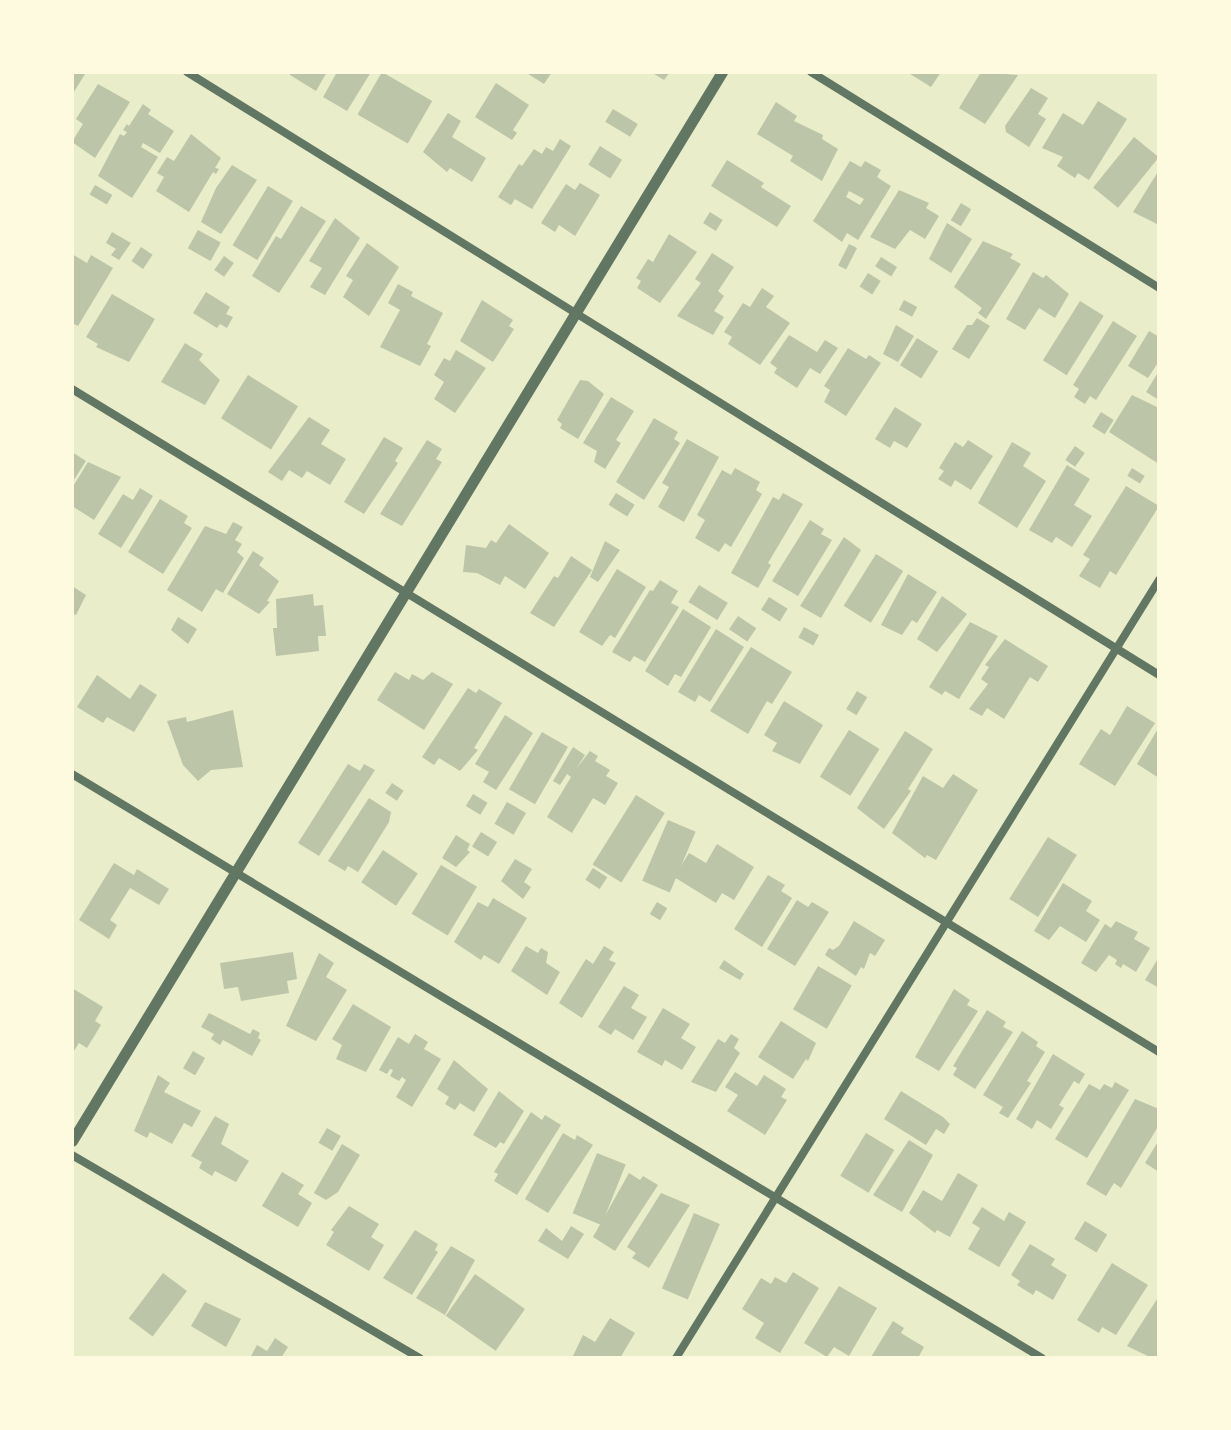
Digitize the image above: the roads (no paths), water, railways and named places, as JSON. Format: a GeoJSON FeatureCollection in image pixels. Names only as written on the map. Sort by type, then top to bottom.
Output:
{"type":"FeatureCollection","features":[{"type":"Feature","properties":{"kind":"street"},"geometry":{"type":"LineString","coordinates":[[187,72],[1159,675]]}},
{"type":"Feature","properties":{"kind":"street"},"geometry":{"type":"LineString","coordinates":[[72,1141],[722,72]]}},
{"type":"Feature","properties":{"kind":"street"},"geometry":{"type":"LineString","coordinates":[[811,72],[1159,288]]}},
{"type":"Feature","properties":{"kind":"street"},"geometry":{"type":"LineString","coordinates":[[72,389],[1159,1052]]}},
{"type":"Feature","properties":{"kind":"street"},"geometry":{"type":"LineString","coordinates":[[676,1358],[1159,580]]}},
{"type":"Feature","properties":{"kind":"street"},"geometry":{"type":"LineString","coordinates":[[72,774],[1042,1358]]}},
{"type":"Feature","properties":{"kind":"street"},"geometry":{"type":"LineString","coordinates":[[72,1155],[420,1358]]}}]}
